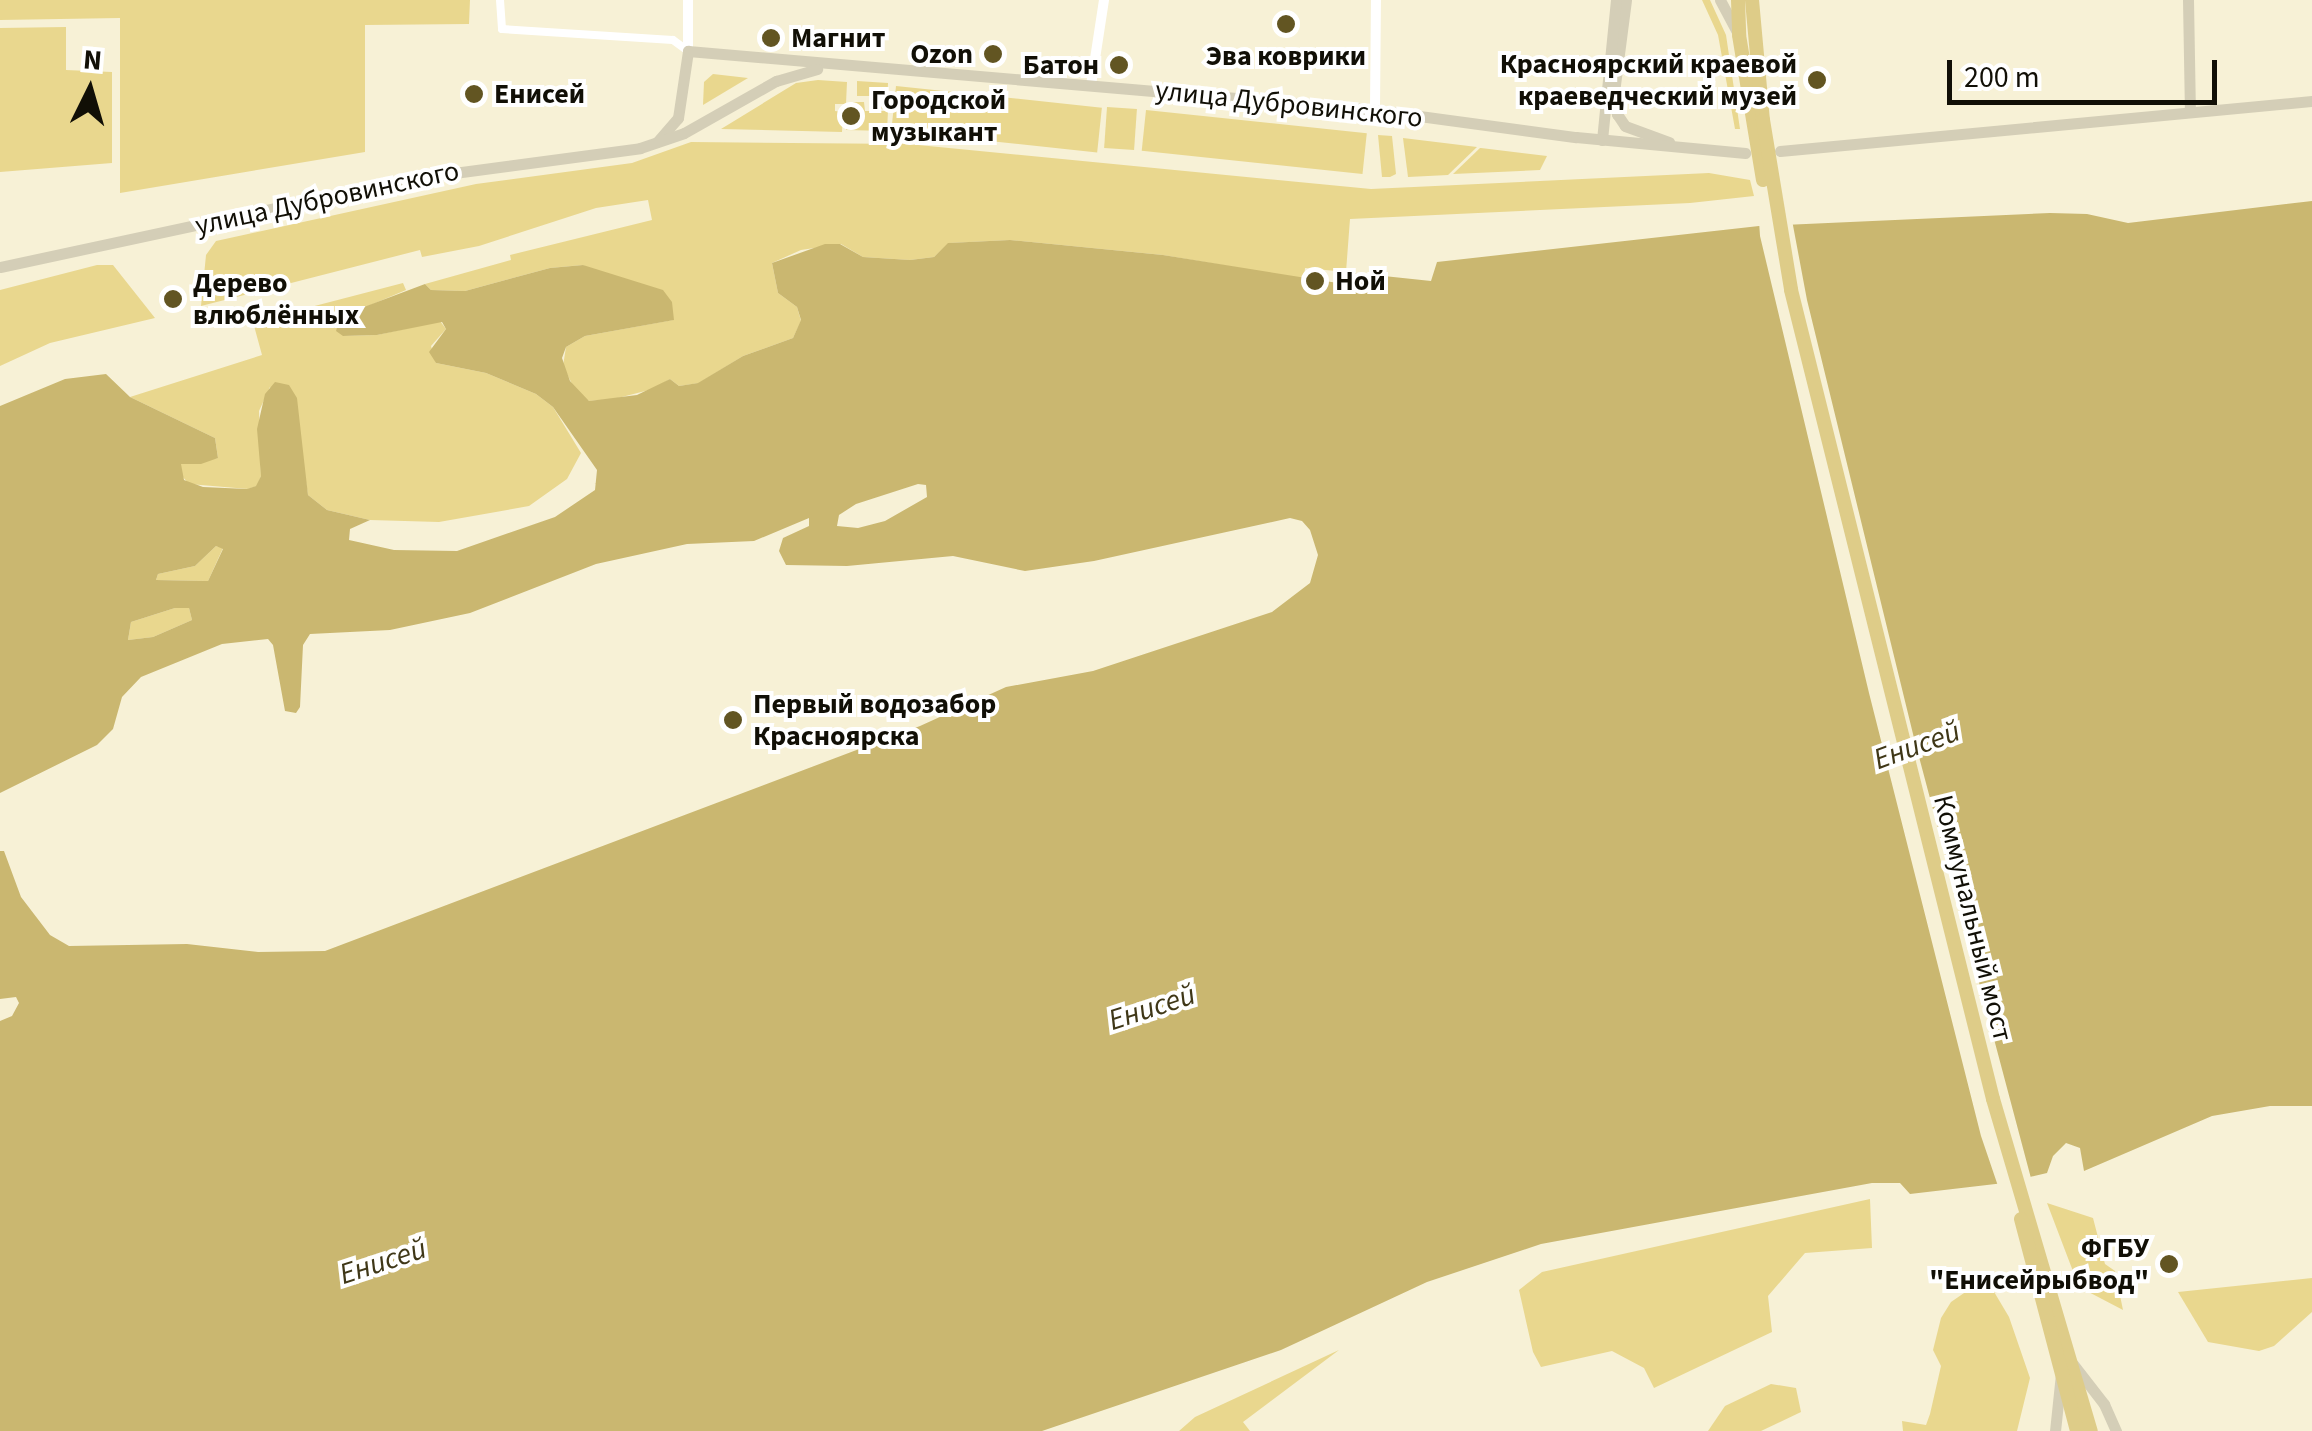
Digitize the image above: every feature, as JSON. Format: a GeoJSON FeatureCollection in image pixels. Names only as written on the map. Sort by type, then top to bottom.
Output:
{"type":"FeatureCollection","features":[{"type":"Feature","properties":{"kind":"highway"},"geometry":{"type":"LineString","coordinates":[[1738,0],[1738,35],[1757,121]]}},
{"type":"Feature","properties":{"kind":"highway"},"geometry":{"type":"LineString","coordinates":[[1752,0],[1757,121]]}},
{"type":"Feature","properties":{"kind":"highway","name":"Коммунальный мост"},"geometry":{"type":"LineString","coordinates":[[1757,121],[1795,342],[1978,1079],[2030,1235],[2067,1367],[2091,1431]]}},
{"type":"Feature","properties":{"kind":"highway","name":"Коммунальный мост"},"geometry":{"type":"LineString","coordinates":[[2067,1367],[2077,1431]]}},
{"type":"Feature","properties":{"kind":"main road"},"geometry":{"type":"LineString","coordinates":[[1602,140],[1616,0]]}},
{"type":"Feature","properties":{"kind":"main road"},"geometry":{"type":"LineString","coordinates":[[1626,0],[1615,81],[1617,114],[1625,126],[1697,150]]}},
{"type":"Feature","properties":{"kind":"main road"},"geometry":{"type":"LineString","coordinates":[[1720,0],[1738,35]]}},
{"type":"Feature","properties":{"kind":"main road"},"geometry":{"type":"LineString","coordinates":[[2188,0],[2190,112]]}},
{"type":"Feature","properties":{"kind":"main road","name":"улица Дубровинского"},"geometry":{"type":"LineString","coordinates":[[688,51],[1375,110],[1602,140],[1745,153]]}},
{"type":"Feature","properties":{"kind":"main road"},"geometry":{"type":"LineString","coordinates":[[657,142],[678,118],[688,51]]}},
{"type":"Feature","properties":{"kind":"main road","name":"улица Дубровинского"},"geometry":{"type":"LineString","coordinates":[[0,267],[409,179],[483,166],[614,153],[684,133],[776,81],[831,66]]}},
{"type":"Feature","properties":{"kind":"main road"},"geometry":{"type":"LineString","coordinates":[[1780,150],[2312,102]]}},
{"type":"Feature","properties":{"kind":"main road"},"geometry":{"type":"LineString","coordinates":[[2056,1431],[2067,1367]]}},
{"type":"Feature","properties":{"kind":"main road"},"geometry":{"type":"LineString","coordinates":[[2067,1367],[2104,1404],[2116,1431]]}},
{"type":"Feature","properties":{"kind":"street","name":"улица Дубровинского"},"geometry":{"type":"LineString","coordinates":[[500,0],[502,28],[673,40],[688,51]]}},
{"type":"Feature","properties":{"kind":"street"},"geometry":{"type":"LineString","coordinates":[[688,0],[688,51]]}},
{"type":"Feature","properties":{"kind":"street"},"geometry":{"type":"LineString","coordinates":[[1091,84],[1104,0]]}},
{"type":"Feature","properties":{"kind":"street"},"geometry":{"type":"LineString","coordinates":[[1375,110],[1376,0]]}},
{"type":"Feature","properties":{"kind":"shaded area"},"geometry":{"type":"Polygon","coordinates":[[[0,0],[470,0],[469,24],[365,25],[365,152],[120,193],[120,18],[0,20],[0,0]]]}},
{"type":"Feature","properties":{"kind":"shaded area"},"geometry":{"type":"Polygon","coordinates":[[[1702,0],[1710,0],[1726,35],[1740,129],[1735,129],[1718,35],[1702,0]]]}},
{"type":"Feature","properties":{"kind":"shaded area"},"geometry":{"type":"Polygon","coordinates":[[[66,27],[66,70],[112,72],[112,163],[0,172],[0,28],[66,27]]]}},
{"type":"Feature","properties":{"kind":"shaded area"},"geometry":{"type":"Polygon","coordinates":[[[713,74],[748,78],[703,105],[704,82],[713,74]]]}},
{"type":"Feature","properties":{"kind":"shaded area"},"geometry":{"type":"Polygon","coordinates":[[[857,81],[888,83],[887,109],[875,108],[875,96],[857,96],[857,81]]]}},
{"type":"Feature","properties":{"kind":"shaded area"},"geometry":{"type":"Polygon","coordinates":[[[847,82],[846,104],[835,104],[835,111],[843,112],[842,132],[721,129],[796,83],[847,82]]]}},
{"type":"Feature","properties":{"kind":"shaded area"},"geometry":{"type":"Polygon","coordinates":[[[896,86],[1102,108],[1097,152],[891,131],[896,86]]]}},
{"type":"Feature","properties":{"kind":"shaded area"},"geometry":{"type":"Polygon","coordinates":[[[853,102],[864,102],[865,111],[888,111],[887,131],[846,130],[846,123],[853,123],[853,102]]]}},
{"type":"Feature","properties":{"kind":"shaded area"},"geometry":{"type":"Polygon","coordinates":[[[1107,107],[1137,109],[1134,150],[1104,148],[1107,107]]]}},
{"type":"Feature","properties":{"kind":"shaded area"},"geometry":{"type":"Polygon","coordinates":[[[1146,110],[1367,133],[1362,174],[1142,151],[1146,110]]]}},
{"type":"Feature","properties":{"kind":"shaded area"},"geometry":{"type":"Polygon","coordinates":[[[1378,135],[1392,136],[1396,174],[1390,177],[1382,177],[1378,135]]]}},
{"type":"Feature","properties":{"kind":"shaded area"},"geometry":{"type":"Polygon","coordinates":[[[1403,138],[1477,147],[1448,175],[1408,177],[1403,138]]]}},
{"type":"Feature","properties":{"kind":"shaded area"},"geometry":{"type":"Polygon","coordinates":[[[691,142],[908,144],[1371,189],[1709,173],[1750,180],[1754,196],[1690,203],[1350,219],[1346,272],[1305,268],[1304,279],[1163,255],[1010,240],[949,243],[934,257],[910,260],[863,257],[841,244],[801,250],[772,263],[778,293],[797,307],[801,321],[793,338],[743,356],[699,383],[679,386],[670,379],[653,389],[589,401],[576,392],[563,366],[566,347],[585,336],[673,320],[583,265],[550,268],[465,291],[431,290],[425,284],[511,260],[510,255],[652,220],[648,200],[596,208],[479,246],[422,257],[420,250],[201,306],[206,255],[216,241],[476,184],[632,163],[691,142]]]}},
{"type":"Feature","properties":{"kind":"shaded area"},"geometry":{"type":"Polygon","coordinates":[[[1480,148],[1547,156],[1540,170],[1453,174],[1480,148]]]}},
{"type":"Feature","properties":{"kind":"shaded area"},"geometry":{"type":"Polygon","coordinates":[[[97,265],[113,265],[155,318],[50,343],[0,366],[0,290],[97,265]]]}},
{"type":"Feature","properties":{"kind":"shaded area"},"geometry":{"type":"Polygon","coordinates":[[[403,283],[406,290],[340,318],[343,336],[377,335],[440,321],[446,329],[431,346],[436,363],[486,373],[536,394],[553,407],[581,453],[567,479],[529,506],[439,522],[370,520],[327,510],[308,495],[301,450],[270,387],[259,411],[261,476],[257,486],[248,489],[189,484],[181,475],[180,464],[218,458],[215,438],[130,397],[262,355],[253,322],[403,283]]]}},
{"type":"Feature","properties":{"kind":"shaded area"},"geometry":{"type":"Polygon","coordinates":[[[216,546],[223,548],[208,581],[156,580],[158,574],[195,566],[216,546]]]}},
{"type":"Feature","properties":{"kind":"shaded area"},"geometry":{"type":"Polygon","coordinates":[[[175,608],[189,608],[192,620],[153,637],[128,640],[131,622],[175,608]]]}},
{"type":"Feature","properties":{"kind":"shaded area"},"geometry":{"type":"Polygon","coordinates":[[[1870,1199],[1872,1248],[1805,1253],[1768,1296],[1772,1332],[1654,1388],[1644,1368],[1612,1351],[1541,1367],[1533,1352],[1519,1290],[1542,1272],[1870,1199]]]}},
{"type":"Feature","properties":{"kind":"shaded area"},"geometry":{"type":"Polygon","coordinates":[[[2047,1203],[2093,1218],[2105,1264],[2115,1271],[2123,1310],[2079,1287],[2047,1203]]]}},
{"type":"Feature","properties":{"kind":"shaded area"},"geometry":{"type":"Polygon","coordinates":[[[2312,1278],[2312,1312],[2274,1346],[2259,1351],[2208,1342],[2178,1292],[2312,1278]]]}},
{"type":"Feature","properties":{"kind":"shaded area"},"geometry":{"type":"Polygon","coordinates":[[[1980,1282],[1990,1285],[2009,1317],[2030,1378],[2017,1431],[1903,1431],[1902,1421],[1926,1425],[1930,1414],[1941,1366],[1933,1350],[1941,1318],[1951,1302],[1980,1282]]]}},
{"type":"Feature","properties":{"kind":"shaded area"},"geometry":{"type":"Polygon","coordinates":[[[1339,1350],[1243,1422],[1250,1431],[1179,1431],[1195,1417],[1339,1350]]]}},
{"type":"Feature","properties":{"kind":"shaded area"},"geometry":{"type":"Polygon","coordinates":[[[1771,1384],[1796,1388],[1801,1412],[1761,1431],[1708,1431],[1725,1406],[1771,1384]]]}},
{"type":"Feature","properties":{"kind":"water","name":"Енисей"},"geometry":{"type":"Polygon","coordinates":[[[2312,201],[2312,1106],[2270,1106],[2212,1116],[2084,1171],[2080,1148],[2066,1143],[2053,1156],[2047,1173],[2004,1183],[1910,1194],[1900,1183],[1872,1183],[1541,1244],[1427,1282],[1281,1350],[1042,1431],[0,1431],[0,1021],[12,1016],[19,1003],[16,997],[0,999],[0,851],[4,851],[21,897],[50,935],[69,946],[187,944],[258,952],[325,951],[920,726],[1006,687],[1093,671],[1272,612],[1310,583],[1318,555],[1310,530],[1302,521],[1290,518],[1094,561],[1025,571],[953,556],[847,566],[786,565],[779,551],[783,538],[809,526],[809,518],[754,541],[687,544],[596,564],[470,613],[390,630],[310,634],[303,645],[300,707],[296,713],[285,711],[273,645],[268,639],[222,644],[141,677],[122,697],[113,729],[97,745],[0,793],[0,406],[65,379],[106,374],[130,397],[215,438],[218,458],[201,464],[181,464],[184,480],[203,487],[247,489],[256,486],[261,476],[257,429],[265,394],[275,382],[289,385],[297,398],[308,495],[327,510],[370,520],[350,529],[349,540],[394,550],[457,551],[555,517],[595,490],[597,470],[553,407],[536,394],[486,373],[436,363],[429,352],[446,329],[442,322],[377,335],[343,336],[336,331],[340,318],[425,284],[431,290],[465,291],[550,268],[583,265],[663,290],[672,302],[674,320],[585,336],[566,347],[562,358],[570,381],[589,401],[637,395],[670,379],[679,386],[698,383],[743,356],[793,338],[801,320],[797,307],[778,293],[772,263],[825,244],[840,244],[863,257],[910,260],[934,257],[948,243],[1010,240],[1163,255],[1344,284],[1346,272],[1431,281],[1437,262],[1759,226],[2050,213],[2087,214],[2128,223],[2312,201]],[[918,484],[856,504],[839,515],[837,526],[858,528],[885,521],[927,497],[926,485],[918,484]],[[216,546],[195,566],[158,574],[156,580],[208,581],[223,549],[216,546]],[[175,608],[131,622],[128,640],[153,637],[192,620],[189,608],[175,608]]]}},
{"type":"Feature","properties":{"kind":"pier"},"geometry":{"type":"Polygon","coordinates":[[[1792,220],[1807,300],[1914,738],[2032,1182],[1999,1189],[1981,1136],[1869,693],[1760,236],[1759,221],[1792,220]]]}},
{"type":"Feature","properties":{"kind":"place","name":"Эва коврики"},"geometry":{"type":"Point","coordinates":[1286,24]}},
{"type":"Feature","properties":{"kind":"place","name":"Магнит"},"geometry":{"type":"Point","coordinates":[771,38]}},
{"type":"Feature","properties":{"kind":"place","name":"Ozon"},"geometry":{"type":"Point","coordinates":[993,54]}},
{"type":"Feature","properties":{"kind":"place","name":"Батон"},"geometry":{"type":"Point","coordinates":[1119,65]}},
{"type":"Feature","properties":{"kind":"place","name":"Красноярский краевой краеведческий музей"},"geometry":{"type":"Point","coordinates":[1817,80]}},
{"type":"Feature","properties":{"kind":"place","name":"Енисей"},"geometry":{"type":"Point","coordinates":[474,94]}},
{"type":"Feature","properties":{"kind":"place","name":"Городской музыкант"},"geometry":{"type":"Point","coordinates":[851,116]}},
{"type":"Feature","properties":{"kind":"place","name":"Ной"},"geometry":{"type":"Point","coordinates":[1315,281]}},
{"type":"Feature","properties":{"kind":"place","name":"Дерево влюблённых"},"geometry":{"type":"Point","coordinates":[173,299]}},
{"type":"Feature","properties":{"kind":"place","name":"Первый водозабор Красноярска"},"geometry":{"type":"Point","coordinates":[733,720]}},
{"type":"Feature","properties":{"kind":"place","name":"ФГБУ \"Енисейрыбвод\""},"geometry":{"type":"Point","coordinates":[2169,1264]}}]}
